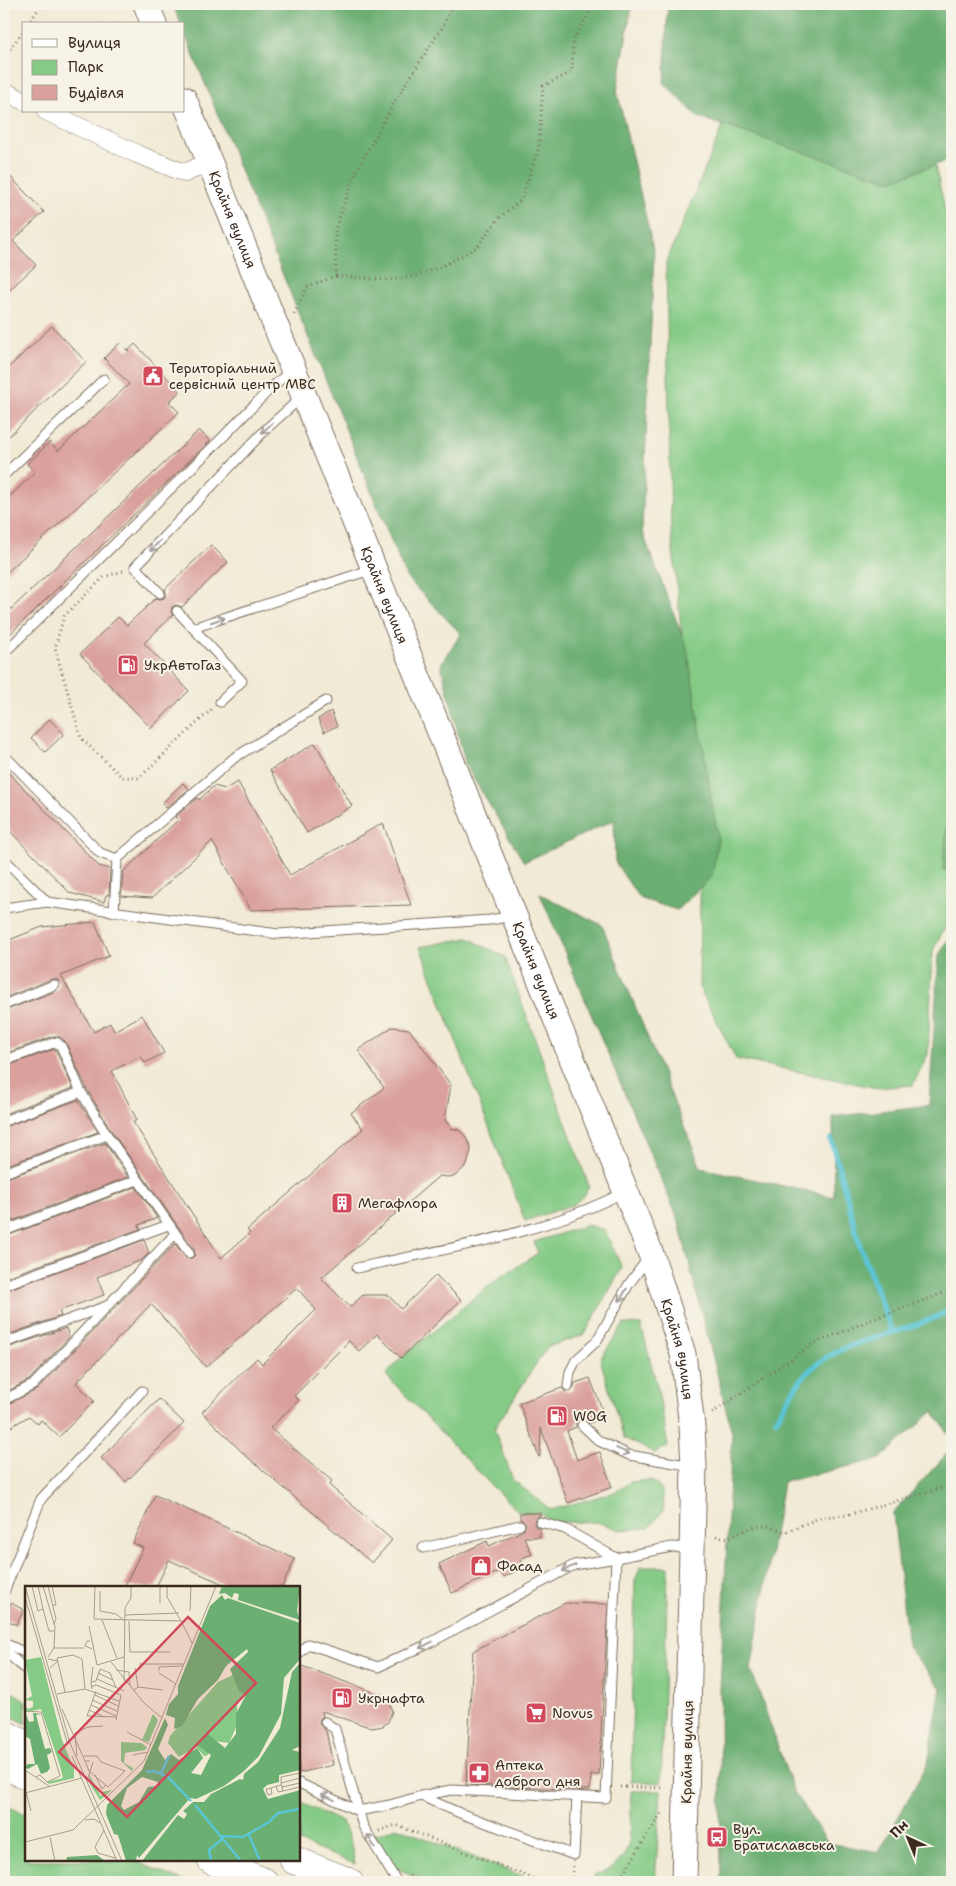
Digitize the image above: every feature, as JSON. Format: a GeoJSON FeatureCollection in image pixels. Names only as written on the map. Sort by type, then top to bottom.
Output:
{"type":"FeatureCollection","features":[{"type":"Feature","properties":{"kind":"main road"},"geometry":{"type":"LineString","coordinates":[[4,1734],[25,1744]]}},
{"type":"Feature","properties":{"kind":"main road"},"geometry":{"type":"LineString","coordinates":[[4,1765],[25,1776]]}},
{"type":"Feature","properties":{"kind":"main road"},"geometry":{"type":"LineString","coordinates":[[212,1861],[264,1882]]}},
{"type":"Feature","properties":{"kind":"main road"},"geometry":{"type":"LineString","coordinates":[[296,1861],[349,1882]]}},
{"type":"Feature","properties":{"kind":"street"},"geometry":{"type":"LineString","coordinates":[[146,4],[153,22]]}},
{"type":"Feature","properties":{"kind":"street"},"geometry":{"type":"LineString","coordinates":[[4,91],[22,100]]}},
{"type":"Feature","properties":{"kind":"street","name":"Крайня вулиця"},"geometry":{"type":"LineString","coordinates":[[185,102],[650,1254],[683,1354],[692,1426],[694,1466],[684,1882]]}},
{"type":"Feature","properties":{"kind":"street"},"geometry":{"type":"LineString","coordinates":[[48,112],[136,154],[185,173],[209,162]]}},
{"type":"Feature","properties":{"kind":"lane"},"geometry":{"type":"LineString","coordinates":[[4,653],[292,369]]}},
{"type":"Feature","properties":{"kind":"lane"},"geometry":{"type":"LineString","coordinates":[[4,475],[104,380]]}},
{"type":"Feature","properties":{"kind":"lane"},"geometry":{"type":"LineString","coordinates":[[160,594],[135,567],[266,429],[303,395]]}},
{"type":"Feature","properties":{"kind":"lane"},"geometry":{"type":"LineString","coordinates":[[193,628],[373,569]]}},
{"type":"Feature","properties":{"kind":"lane"},"geometry":{"type":"LineString","coordinates":[[177,611],[242,681],[220,702]]}},
{"type":"Feature","properties":{"kind":"lane"},"geometry":{"type":"LineString","coordinates":[[114,912],[118,859],[234,758],[326,701]]}},
{"type":"Feature","properties":{"kind":"lane"},"geometry":{"type":"LineString","coordinates":[[4,755],[100,853],[118,859]]}},
{"type":"Feature","properties":{"kind":"lane"},"geometry":{"type":"LineString","coordinates":[[4,859],[47,902]]}},
{"type":"Feature","properties":{"kind":"lane"},"geometry":{"type":"LineString","coordinates":[[4,908],[47,902],[278,934],[490,920],[513,916]]}},
{"type":"Feature","properties":{"kind":"lane"},"geometry":{"type":"LineString","coordinates":[[4,1005],[54,985]]}},
{"type":"Feature","properties":{"kind":"lane"},"geometry":{"type":"LineString","coordinates":[[4,1061],[56,1042],[60,1046],[81,1092],[106,1135],[189,1253]]}},
{"type":"Feature","properties":{"kind":"lane"},"geometry":{"type":"LineString","coordinates":[[4,1121],[81,1092]]}},
{"type":"Feature","properties":{"kind":"lane"},"geometry":{"type":"LineString","coordinates":[[4,1173],[106,1135]]}},
{"type":"Feature","properties":{"kind":"lane"},"geometry":{"type":"LineString","coordinates":[[4,1231],[137,1180]]}},
{"type":"Feature","properties":{"kind":"lane"},"geometry":{"type":"LineString","coordinates":[[357,1268],[529,1230],[602,1204],[624,1192]]}},
{"type":"Feature","properties":{"kind":"lane"},"geometry":{"type":"LineString","coordinates":[[4,1285],[168,1225]]}},
{"type":"Feature","properties":{"kind":"lane"},"geometry":{"type":"LineString","coordinates":[[4,1400],[33,1386],[175,1234]]}},
{"type":"Feature","properties":{"kind":"lane"},"geometry":{"type":"LineString","coordinates":[[568,1386],[570,1372],[576,1360],[596,1342],[629,1284],[650,1254]]}},
{"type":"Feature","properties":{"kind":"lane"},"geometry":{"type":"LineString","coordinates":[[4,1343],[109,1305]]}},
{"type":"Feature","properties":{"kind":"lane"},"geometry":{"type":"LineString","coordinates":[[4,1592],[41,1499],[142,1392]]}},
{"type":"Feature","properties":{"kind":"lane"},"geometry":{"type":"LineString","coordinates":[[582,1425],[599,1441],[630,1455],[694,1466]]}},
{"type":"Feature","properties":{"kind":"lane"},"geometry":{"type":"LineString","coordinates":[[540,1522],[565,1529],[616,1558]]}},
{"type":"Feature","properties":{"kind":"lane"},"geometry":{"type":"LineString","coordinates":[[423,1548],[520,1525]]}},
{"type":"Feature","properties":{"kind":"lane"},"geometry":{"type":"LineString","coordinates":[[300,1652],[308,1644],[378,1667],[424,1646],[574,1565],[672,1547],[693,1548]]}},
{"type":"Feature","properties":{"kind":"lane"},"geometry":{"type":"LineString","coordinates":[[300,1783],[358,1811],[451,1790],[606,1798],[616,1558]]}},
{"type":"Feature","properties":{"kind":"lane"},"geometry":{"type":"LineString","coordinates":[[4,1643],[25,1653]]}},
{"type":"Feature","properties":{"kind":"lane"},"geometry":{"type":"LineString","coordinates":[[4,1650],[25,1669]]}},
{"type":"Feature","properties":{"kind":"lane"},"geometry":{"type":"LineString","coordinates":[[325,1722],[336,1730],[363,1826],[397,1882]]}},
{"type":"Feature","properties":{"kind":"lane"},"geometry":{"type":"LineString","coordinates":[[421,1796],[462,1814],[574,1855],[577,1796]]}},
{"type":"Feature","properties":{"kind":"path"},"geometry":{"type":"LineString","coordinates":[[29,22],[42,4]]}},
{"type":"Feature","properties":{"kind":"path"},"geometry":{"type":"LineString","coordinates":[[336,276],[335,229],[358,170],[395,101],[454,4]]}},
{"type":"Feature","properties":{"kind":"path"},"geometry":{"type":"LineString","coordinates":[[275,327],[293,316],[307,287],[336,276],[390,280],[415,276],[443,266],[477,247],[499,218],[521,200],[539,146],[543,86],[572,72],[573,41],[594,4]]}},
{"type":"Feature","properties":{"kind":"path"},"geometry":{"type":"LineString","coordinates":[[4,57],[22,33]]}},
{"type":"Feature","properties":{"kind":"path"},"geometry":{"type":"LineString","coordinates":[[135,567],[104,577],[64,616],[55,648],[81,738],[122,777],[139,778],[220,702]]}},
{"type":"Feature","properties":{"kind":"path"},"geometry":{"type":"LineString","coordinates":[[692,1426],[813,1344],[873,1319],[952,1290]]}},
{"type":"Feature","properties":{"kind":"path"},"geometry":{"type":"LineString","coordinates":[[716,1536],[729,1538],[757,1526],[767,1526],[785,1532],[822,1516],[847,1515],[952,1485]]}},
{"type":"Feature","properties":{"kind":"path"},"geometry":{"type":"LineString","coordinates":[[607,1786],[664,1788]]}},
{"type":"Feature","properties":{"kind":"path"},"geometry":{"type":"LineString","coordinates":[[618,1882],[664,1810]]}},
{"type":"Feature","properties":{"kind":"path"},"geometry":{"type":"LineString","coordinates":[[378,1832],[396,1825],[542,1882]]}},
{"type":"Feature","properties":{"kind":"green space"},"geometry":{"type":"Polygon","coordinates":[[[172,4],[632,4],[617,91],[654,253],[642,531],[687,648],[718,839],[712,876],[677,910],[639,898],[615,862],[614,820],[524,862],[466,766],[441,664],[461,634],[406,577],[185,34],[185,22],[180,22],[172,4]]]}},
{"type":"Feature","properties":{"kind":"green space"},"geometry":{"type":"Polygon","coordinates":[[[668,4],[952,4],[952,159],[890,181],[698,117],[664,83],[668,4]]]}},
{"type":"Feature","properties":{"kind":"green space"},"geometry":{"type":"Polygon","coordinates":[[[741,82],[934,161],[952,240],[952,915],[933,950],[928,1054],[913,1085],[877,1088],[736,1059],[699,987],[701,822],[671,530],[666,263],[741,82]]]}},
{"type":"Feature","properties":{"kind":"green space"},"geometry":{"type":"Polygon","coordinates":[[[952,765],[952,868],[943,870],[952,765]]]}},
{"type":"Feature","properties":{"kind":"green space"},"geometry":{"type":"Polygon","coordinates":[[[540,894],[602,925],[701,1168],[834,1197],[833,1117],[929,1105],[939,955],[952,933],[952,1439],[933,1411],[880,1459],[783,1482],[751,1669],[794,1793],[828,1843],[879,1852],[928,1763],[941,1688],[908,1647],[893,1513],[952,1448],[952,1882],[721,1882],[720,1689],[732,1433],[678,1219],[540,894]]]}},
{"type":"Feature","properties":{"kind":"green space"},"geometry":{"type":"Polygon","coordinates":[[[468,938],[505,957],[589,1186],[585,1194],[575,1204],[525,1221],[420,947],[468,938]]]}},
{"type":"Feature","properties":{"kind":"green space"},"geometry":{"type":"Polygon","coordinates":[[[588,1225],[605,1230],[622,1268],[584,1335],[547,1347],[494,1429],[513,1480],[551,1510],[615,1492],[631,1482],[651,1480],[662,1490],[664,1509],[649,1528],[620,1530],[597,1522],[551,1522],[540,1513],[520,1513],[386,1375],[401,1358],[495,1281],[538,1253],[534,1242],[588,1225]]]}},
{"type":"Feature","properties":{"kind":"green space"},"geometry":{"type":"Polygon","coordinates":[[[624,1324],[641,1325],[658,1390],[668,1446],[655,1453],[624,1438],[600,1359],[624,1324]]]}},
{"type":"Feature","properties":{"kind":"green space"},"geometry":{"type":"Polygon","coordinates":[[[640,1567],[668,1567],[661,1783],[631,1781],[635,1581],[640,1567]]]}},
{"type":"Feature","properties":{"kind":"green space"},"geometry":{"type":"Polygon","coordinates":[[[4,1686],[25,1700],[25,1723],[4,1712],[4,1686]]]}},
{"type":"Feature","properties":{"kind":"green space"},"geometry":{"type":"Polygon","coordinates":[[[631,1791],[661,1791],[655,1882],[592,1882],[593,1876],[608,1870],[618,1863],[625,1854],[630,1832],[631,1791]]]}},
{"type":"Feature","properties":{"kind":"green space"},"geometry":{"type":"Polygon","coordinates":[[[300,1802],[342,1822],[350,1839],[355,1864],[300,1842],[300,1802]]]}},
{"type":"Feature","properties":{"kind":"green space"},"geometry":{"type":"Polygon","coordinates":[[[4,1805],[25,1814],[25,1861],[134,1861],[185,1882],[4,1882],[4,1805]]]}},
{"type":"Feature","properties":{"kind":"green space"},"geometry":{"type":"Polygon","coordinates":[[[396,1827],[538,1882],[430,1882],[390,1866],[369,1831],[379,1834],[396,1827]]]}},
{"type":"Feature","properties":{"kind":"building"},"geometry":{"type":"Polygon","coordinates":[[[4,170],[44,212],[13,241],[36,265],[4,295],[4,170]]]}},
{"type":"Feature","properties":{"kind":"building"},"geometry":{"type":"Polygon","coordinates":[[[52,326],[86,362],[4,441],[4,372],[52,326]]]}},
{"type":"Feature","properties":{"kind":"building"},"geometry":{"type":"Polygon","coordinates":[[[120,343],[128,351],[135,344],[180,391],[169,402],[179,412],[4,575],[4,502],[35,472],[27,464],[50,442],[58,451],[129,384],[104,358],[120,343]]]}},
{"type":"Feature","properties":{"kind":"building"},"geometry":{"type":"Polygon","coordinates":[[[199,430],[210,441],[4,640],[4,616],[199,430]]]}},
{"type":"Feature","properties":{"kind":"building"},"geometry":{"type":"Polygon","coordinates":[[[211,545],[228,562],[182,607],[176,605],[172,607],[171,612],[173,615],[144,643],[189,691],[151,728],[80,654],[118,617],[127,625],[156,598],[164,598],[166,594],[165,589],[211,545]]]}},
{"type":"Feature","properties":{"kind":"building"},"geometry":{"type":"Polygon","coordinates":[[[331,711],[337,726],[324,732],[318,719],[331,711]]]}},
{"type":"Feature","properties":{"kind":"building"},"geometry":{"type":"Polygon","coordinates":[[[49,719],[64,734],[45,752],[31,738],[49,719]]]}},
{"type":"Feature","properties":{"kind":"building"},"geometry":{"type":"Polygon","coordinates":[[[315,743],[352,806],[307,833],[270,770],[315,743]]]}},
{"type":"Feature","properties":{"kind":"building"},"geometry":{"type":"Polygon","coordinates":[[[4,768],[99,866],[110,869],[109,895],[106,895],[104,902],[70,893],[4,825],[4,768]]]}},
{"type":"Feature","properties":{"kind":"building"},"geometry":{"type":"Polygon","coordinates":[[[238,782],[290,875],[383,823],[411,905],[251,910],[212,841],[152,898],[121,896],[123,872],[178,820],[175,817],[197,798],[199,800],[214,786],[225,789],[238,782]]]}},
{"type":"Feature","properties":{"kind":"building"},"geometry":{"type":"Polygon","coordinates":[[[183,783],[189,789],[166,808],[162,803],[183,783]]]}},
{"type":"Feature","properties":{"kind":"building"},"geometry":{"type":"Polygon","coordinates":[[[95,922],[109,956],[61,976],[94,1032],[110,1023],[114,1031],[142,1015],[164,1053],[145,1063],[141,1056],[112,1071],[137,1120],[133,1122],[221,1258],[250,1233],[247,1230],[363,1129],[351,1113],[384,1088],[358,1050],[392,1027],[409,1029],[451,1085],[445,1120],[451,1128],[459,1130],[469,1143],[471,1150],[467,1165],[455,1176],[439,1176],[321,1278],[350,1307],[363,1295],[388,1295],[401,1309],[436,1275],[461,1300],[401,1358],[377,1334],[359,1351],[349,1341],[294,1396],[299,1400],[270,1428],[332,1481],[329,1485],[392,1540],[372,1563],[244,1454],[202,1412],[257,1358],[262,1364],[316,1310],[297,1288],[206,1367],[151,1304],[76,1383],[94,1401],[59,1437],[41,1420],[38,1424],[29,1416],[4,1431],[4,1406],[38,1389],[175,1244],[186,1258],[192,1258],[195,1255],[194,1249],[112,1132],[87,1089],[65,1041],[60,1037],[54,1036],[4,1054],[4,1011],[56,991],[60,985],[58,980],[52,979],[4,998],[4,942],[42,927],[95,922]]]}},
{"type":"Feature","properties":{"kind":"building"},"geometry":{"type":"Polygon","coordinates":[[[55,1049],[73,1088],[4,1114],[4,1067],[55,1049]]]}},
{"type":"Feature","properties":{"kind":"building"},"geometry":{"type":"Polygon","coordinates":[[[78,1100],[98,1132],[4,1166],[4,1127],[78,1100]]]}},
{"type":"Feature","properties":{"kind":"building"},"geometry":{"type":"Polygon","coordinates":[[[105,1143],[128,1177],[4,1224],[4,1179],[105,1143]]]}},
{"type":"Feature","properties":{"kind":"building"},"geometry":{"type":"Polygon","coordinates":[[[136,1187],[157,1218],[139,1225],[140,1229],[4,1278],[4,1237],[136,1187]]]}},
{"type":"Feature","properties":{"kind":"building"},"geometry":{"type":"Polygon","coordinates":[[[144,1240],[149,1253],[142,1260],[97,1277],[104,1295],[59,1311],[61,1316],[4,1336],[4,1291],[144,1240]]]}},
{"type":"Feature","properties":{"kind":"building"},"geometry":{"type":"Polygon","coordinates":[[[66,1328],[69,1337],[29,1380],[4,1393],[4,1349],[66,1328]]]}},
{"type":"Feature","properties":{"kind":"building"},"geometry":{"type":"Polygon","coordinates":[[[590,1378],[605,1417],[589,1423],[584,1419],[580,1419],[576,1423],[576,1427],[567,1431],[577,1460],[600,1452],[612,1487],[568,1503],[541,1428],[539,1457],[519,1403],[562,1388],[570,1392],[575,1383],[590,1378]]]}},
{"type":"Feature","properties":{"kind":"building"},"geometry":{"type":"Polygon","coordinates":[[[159,1399],[184,1423],[126,1482],[101,1458],[159,1399]]]}},
{"type":"Feature","properties":{"kind":"building"},"geometry":{"type":"Polygon","coordinates":[[[155,1495],[295,1559],[282,1586],[228,1586],[169,1560],[156,1586],[124,1586],[143,1548],[133,1543],[155,1495]]]}},
{"type":"Feature","properties":{"kind":"building","name":"Фасад"},"geometry":{"type":"Polygon","coordinates":[[[520,1513],[540,1513],[540,1516],[535,1518],[534,1523],[540,1529],[540,1537],[524,1537],[532,1554],[520,1559],[524,1567],[504,1577],[500,1571],[452,1593],[439,1564],[487,1541],[489,1546],[524,1530],[526,1523],[520,1519],[520,1513]]]}},
{"type":"Feature","properties":{"kind":"building"},"geometry":{"type":"Polygon","coordinates":[[[11,1603],[24,1610],[16,1625],[4,1618],[11,1603]]]}},
{"type":"Feature","properties":{"kind":"building","name":"Novus"},"geometry":{"type":"Polygon","coordinates":[[[565,1603],[608,1604],[599,1775],[591,1775],[590,1790],[466,1785],[473,1651],[565,1603]]]}},
{"type":"Feature","properties":{"kind":"building","name":"Укрнафта"},"geometry":{"type":"Polygon","coordinates":[[[300,1665],[384,1696],[388,1700],[392,1711],[388,1722],[383,1726],[372,1728],[322,1711],[323,1716],[319,1724],[326,1731],[333,1765],[300,1773],[300,1665]]]}},
{"type":"Feature","properties":{"kind":"waterway"},"geometry":{"type":"LineString","coordinates":[[831,1139],[861,1249],[892,1332]]}},
{"type":"Feature","properties":{"kind":"waterway"},"geometry":{"type":"LineString","coordinates":[[776,1420],[801,1380],[823,1360],[851,1346],[928,1321],[952,1309]]}},
{"type":"Feature","properties":{"kind":"place","name":"Територіальний сервісний центр МВС"},"geometry":{"type":"Point","coordinates":[153,376]}},
{"type":"Feature","properties":{"kind":"place","name":"УкрАвтоГаз"},"geometry":{"type":"Point","coordinates":[128,665]}},
{"type":"Feature","properties":{"kind":"place","name":"Мегафлора"},"geometry":{"type":"Point","coordinates":[342,1203]}},
{"type":"Feature","properties":{"kind":"place","name":"WOG"},"geometry":{"type":"Point","coordinates":[557,1416]}},
{"type":"Feature","properties":{"kind":"place","name":"Фасад"},"geometry":{"type":"Point","coordinates":[481,1566]}},
{"type":"Feature","properties":{"kind":"place","name":"Укрнафта"},"geometry":{"type":"Point","coordinates":[342,1698]}},
{"type":"Feature","properties":{"kind":"place","name":"Novus"},"geometry":{"type":"Point","coordinates":[536,1713]}},
{"type":"Feature","properties":{"kind":"place","name":"Аптека доброго дня"},"geometry":{"type":"Point","coordinates":[479,1773]}},
{"type":"Feature","properties":{"kind":"place","name":"Вул. Братиславська"},"geometry":{"type":"Point","coordinates":[717,1837]}}]}
